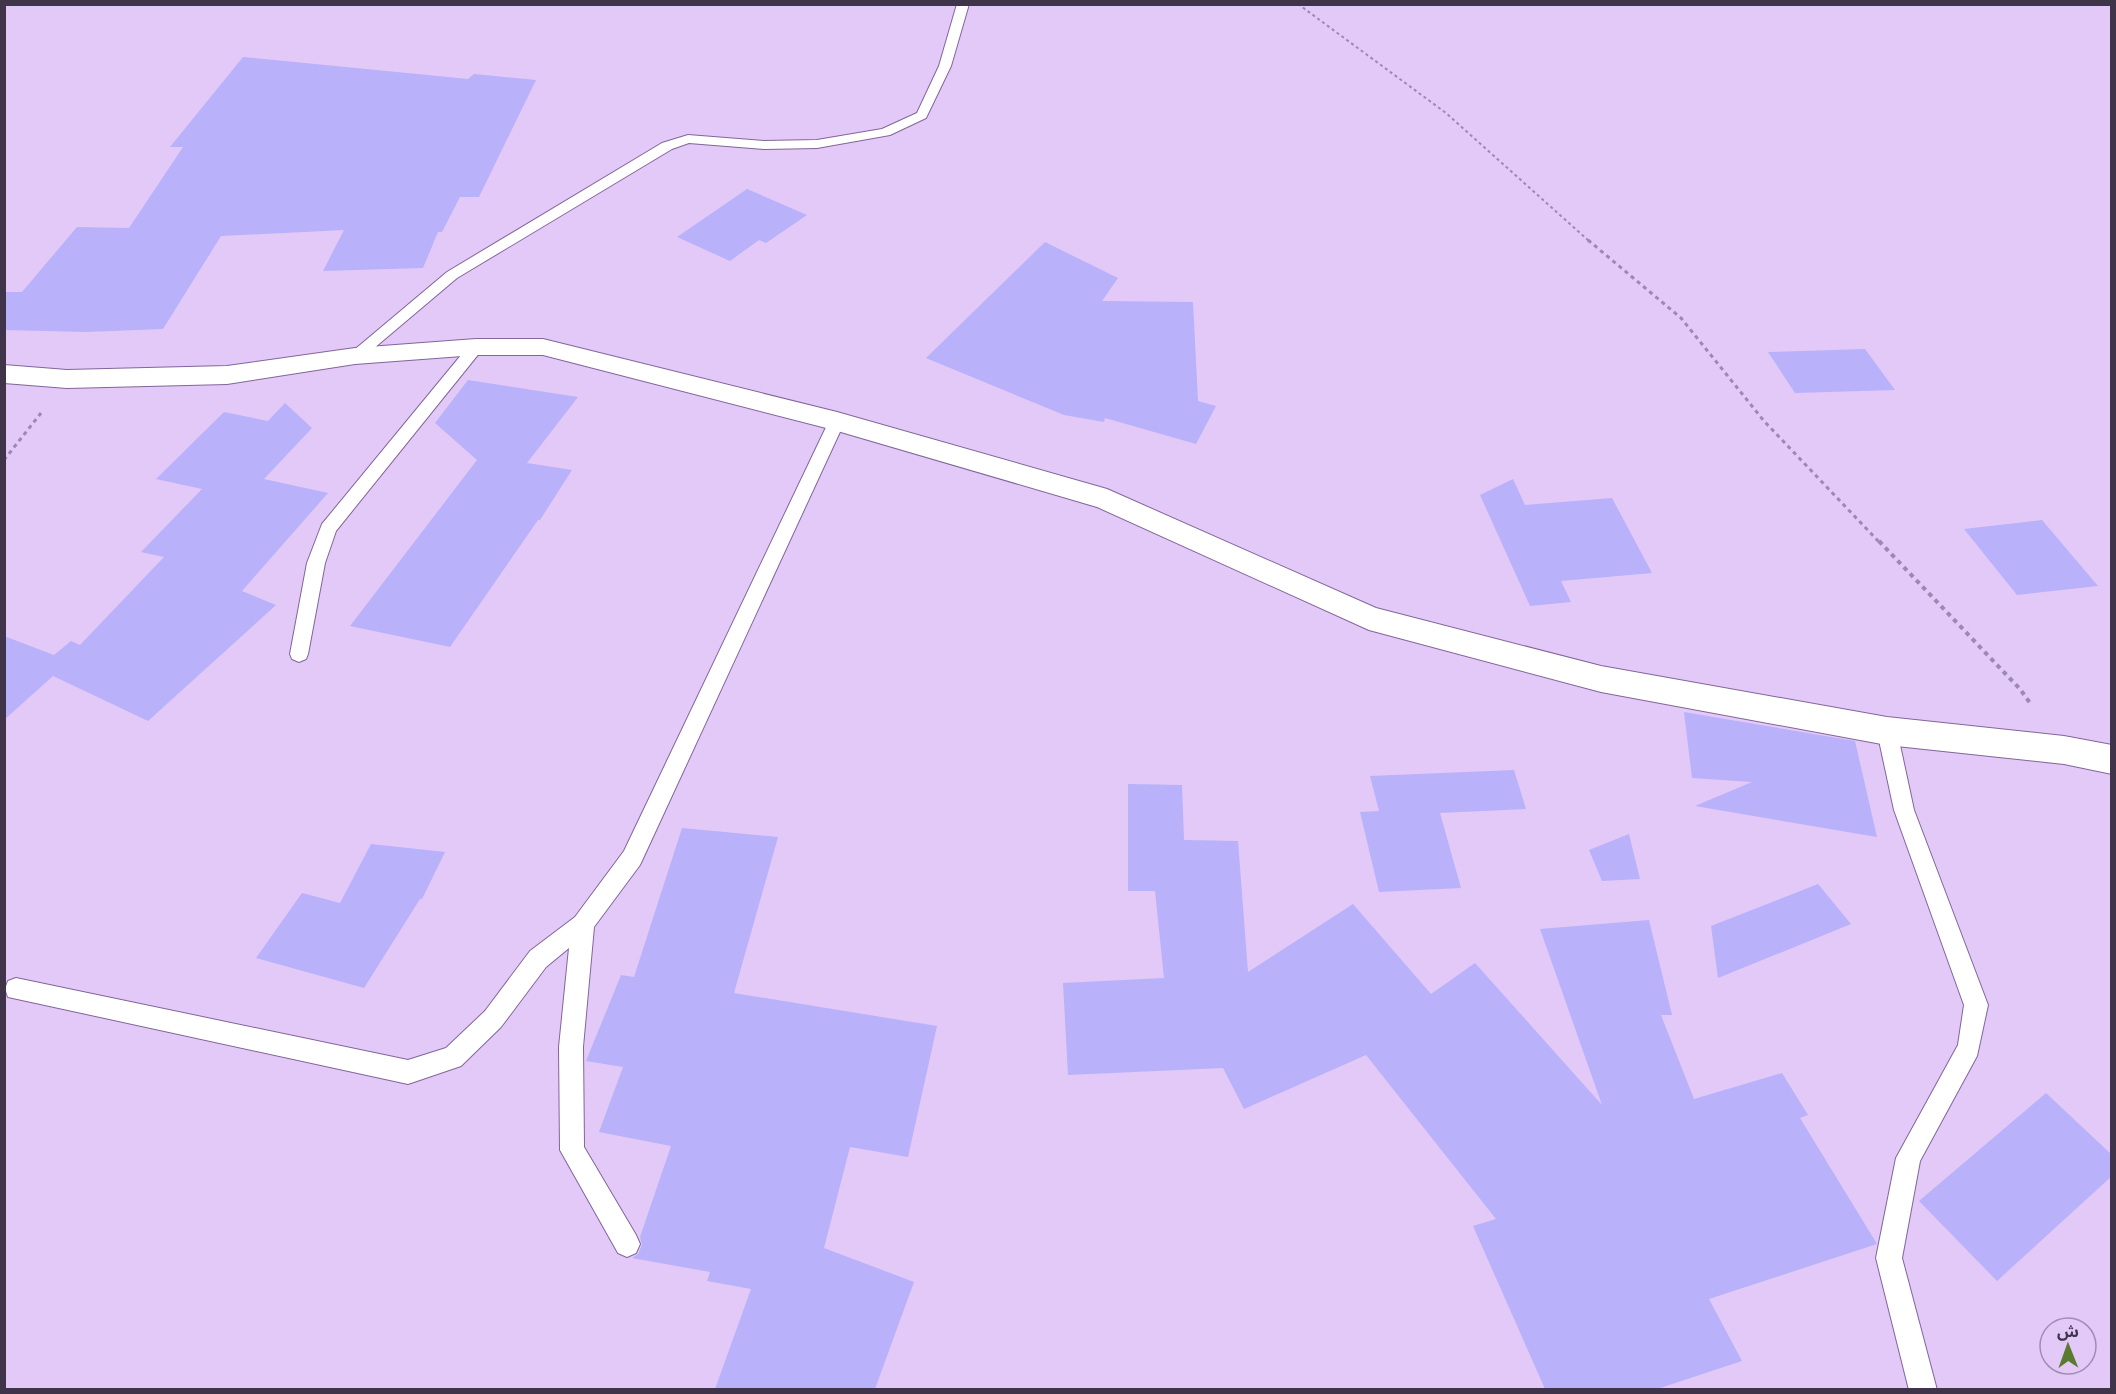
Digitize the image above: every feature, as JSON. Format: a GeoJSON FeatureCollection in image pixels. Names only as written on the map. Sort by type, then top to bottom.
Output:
{"type":"FeatureCollection","features":[{"type":"Feature","properties":{"kind":"street"},"geometry":{"type":"LineString","coordinates":[[4,374],[67,379],[227,375],[355,356],[476,347],[543,347],[837,421],[1107,499],[1369,618],[1601,679],[1887,731],[2064,750],[2112,760]]}},
{"type":"Feature","properties":{"kind":"lane"},"geometry":{"type":"LineString","coordinates":[[355,356],[452,275],[667,146],[688,139],[764,144],[817,144],[885,132],[922,115],[945,66],[963,4]]}},
{"type":"Feature","properties":{"kind":"lane"},"geometry":{"type":"LineString","coordinates":[[299,654],[316,563],[328,529],[476,347]]}},
{"type":"Feature","properties":{"kind":"lane"},"geometry":{"type":"LineString","coordinates":[[16,989],[408,1072],[453,1058],[493,1020],[538,959],[583,924],[632,858],[837,421]]}},
{"type":"Feature","properties":{"kind":"lane"},"geometry":{"type":"LineString","coordinates":[[1887,731],[1904,810],[1976,1005],[1969,1048],[1908,1158],[1889,1258],[1923,1389]]}},
{"type":"Feature","properties":{"kind":"lane"},"geometry":{"type":"LineString","coordinates":[[583,924],[571,1047],[572,1150],[627,1244]]}},
{"type":"Feature","properties":{"kind":"path"},"geometry":{"type":"LineString","coordinates":[[1298,4],[1446,113],[1565,220],[1681,318],[1764,421],[2020,690],[2064,750]]}},
{"type":"Feature","properties":{"kind":"path"},"geometry":{"type":"LineString","coordinates":[[4,460],[67,379]]}},
{"type":"Feature","properties":{"kind":"building"},"geometry":{"type":"Polygon","coordinates":[[[243,57],[468,79],[474,74],[536,80],[479,197],[460,197],[442,232],[438,232],[423,268],[323,271],[344,230],[221,236],[163,329],[86,332],[4,330],[4,292],[22,292],[77,227],[129,228],[183,147],[170,147],[243,57]]]}},
{"type":"Feature","properties":{"kind":"building"},"geometry":{"type":"Polygon","coordinates":[[[747,189],[807,215],[766,243],[759,240],[730,261],[677,237],[747,189]]]}},
{"type":"Feature","properties":{"kind":"building"},"geometry":{"type":"Polygon","coordinates":[[[1045,242],[1118,278],[1102,301],[1193,302],[1198,401],[1216,406],[1196,444],[1105,418],[1104,422],[1064,415],[926,358],[1045,242]]]}},
{"type":"Feature","properties":{"kind":"building"},"geometry":{"type":"Polygon","coordinates":[[[1865,349],[1895,390],[1795,393],[1768,352],[1865,349]]]}},
{"type":"Feature","properties":{"kind":"building"},"geometry":{"type":"Polygon","coordinates":[[[468,380],[578,397],[527,463],[572,470],[540,520],[450,647],[350,626],[477,460],[435,423],[468,380]]]}},
{"type":"Feature","properties":{"kind":"building"},"geometry":{"type":"Polygon","coordinates":[[[285,403],[312,428],[264,479],[328,493],[242,591],[276,605],[148,721],[53,676],[4,720],[4,636],[54,655],[71,641],[80,645],[164,557],[141,552],[202,489],[156,479],[224,412],[268,421],[285,403]]]}},
{"type":"Feature","properties":{"kind":"building"},"geometry":{"type":"Polygon","coordinates":[[[1513,479],[1525,505],[1612,498],[1652,573],[1561,581],[1571,602],[1530,606],[1480,495],[1513,479]]]}},
{"type":"Feature","properties":{"kind":"building"},"geometry":{"type":"Polygon","coordinates":[[[2042,520],[2098,586],[2017,595],[1964,529],[2042,520]]]}},
{"type":"Feature","properties":{"kind":"building"},"geometry":{"type":"Polygon","coordinates":[[[1684,712],[1855,741],[1877,837],[1695,806],[1752,782],[1692,778],[1684,712]]]}},
{"type":"Feature","properties":{"kind":"building"},"geometry":{"type":"Polygon","coordinates":[[[1514,770],[1526,809],[1440,813],[1461,888],[1379,892],[1360,812],[1379,811],[1370,776],[1514,770]]]}},
{"type":"Feature","properties":{"kind":"building"},"geometry":{"type":"Polygon","coordinates":[[[1128,784],[1182,785],[1184,840],[1238,841],[1248,972],[1353,904],[1431,994],[1475,963],[1602,1105],[1540,929],[1649,920],[1672,1015],[1661,1015],[1694,1099],[1782,1073],[1808,1115],[1800,1118],[1877,1244],[1709,1299],[1742,1361],[1657,1389],[1545,1389],[1473,1226],[1496,1219],[1366,1055],[1244,1109],[1223,1068],[1068,1075],[1063,983],[1164,978],[1155,891],[1128,891],[1128,784]]]}},
{"type":"Feature","properties":{"kind":"building"},"geometry":{"type":"Polygon","coordinates":[[[682,828],[778,837],[734,993],[937,1026],[908,1157],[850,1147],[824,1248],[914,1282],[875,1389],[715,1389],[751,1289],[707,1281],[710,1272],[632,1258],[638,1254],[642,1245],[640,1237],[671,1146],[599,1132],[623,1067],[586,1061],[621,975],[634,977],[682,828]]]}},
{"type":"Feature","properties":{"kind":"building"},"geometry":{"type":"Polygon","coordinates":[[[1629,834],[1640,879],[1602,881],[1589,850],[1629,834]]]}},
{"type":"Feature","properties":{"kind":"building"},"geometry":{"type":"Polygon","coordinates":[[[371,844],[445,852],[422,899],[364,988],[256,958],[302,893],[340,903],[371,844]]]}},
{"type":"Feature","properties":{"kind":"building"},"geometry":{"type":"Polygon","coordinates":[[[1818,884],[1851,924],[1718,978],[1711,926],[1818,884]]]}},
{"type":"Feature","properties":{"kind":"building"},"geometry":{"type":"Polygon","coordinates":[[[2046,1093],[2112,1155],[2112,1176],[1997,1281],[1919,1201],[2046,1093]]]}}]}
